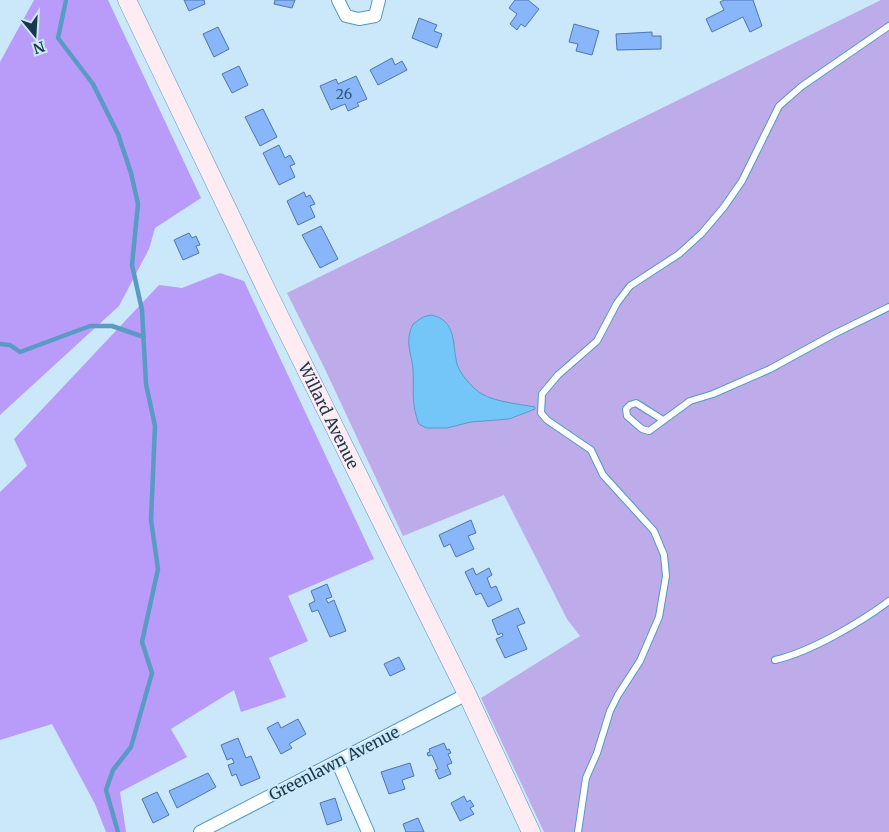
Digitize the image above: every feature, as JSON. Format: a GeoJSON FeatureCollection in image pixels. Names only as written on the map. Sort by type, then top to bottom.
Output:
{"type":"FeatureCollection","features":[{"type":"Feature","properties":{"kind":"main road","name":"Willard Avenue"},"geometry":{"type":"LineString","coordinates":[[127,0],[270,298],[467,694],[531,832]]}},
{"type":"Feature","properties":{"kind":"street"},"geometry":{"type":"LineString","coordinates":[[338,0],[346,16],[359,19],[375,16],[379,0]]}},
{"type":"Feature","properties":{"kind":"street","name":"Greenlawn Avenue"},"geometry":{"type":"LineString","coordinates":[[200,832],[467,694]]}},
{"type":"Feature","properties":{"kind":"street"},"geometry":{"type":"LineString","coordinates":[[337,761],[368,832]]}},
{"type":"Feature","properties":{"kind":"lane"},"geometry":{"type":"LineString","coordinates":[[578,832],[586,778],[618,695],[640,661],[653,635],[664,598],[666,576],[664,555],[654,531],[603,475],[591,450],[547,420],[541,413],[542,394],[558,375],[597,341],[617,304],[630,286],[679,254],[713,220],[742,181],[778,106],[802,86],[889,26]]}},
{"type":"Feature","properties":{"kind":"lane"},"geometry":{"type":"LineString","coordinates":[[663,420],[636,403],[626,409],[627,416],[642,429],[649,431],[690,401],[713,394],[770,369],[889,306]]}},
{"type":"Feature","properties":{"kind":"lane"},"geometry":{"type":"LineString","coordinates":[[775,660],[794,656],[827,639],[889,601]]}},
{"type":"Feature","properties":{"kind":"shaded area"},"geometry":{"type":"Polygon","coordinates":[[[34,0],[108,0],[201,198],[155,228],[149,249],[119,306],[0,415],[0,62],[34,0]]]}},
{"type":"Feature","properties":{"kind":"shaded area"},"geometry":{"type":"Polygon","coordinates":[[[881,0],[889,0],[889,832],[544,832],[481,698],[580,636],[567,619],[504,495],[403,536],[324,367],[287,293],[881,0]]]}},
{"type":"Feature","properties":{"kind":"shaded area"},"geometry":{"type":"Polygon","coordinates":[[[220,273],[244,281],[374,559],[288,596],[308,641],[269,658],[286,697],[241,712],[234,690],[171,729],[187,757],[120,792],[126,832],[106,832],[95,804],[52,724],[0,740],[0,492],[27,466],[14,439],[159,285],[182,288],[220,273]]]}},
{"type":"Feature","properties":{"kind":"water"},"geometry":{"type":"Polygon","coordinates":[[[431,315],[445,322],[449,327],[457,364],[464,377],[475,389],[494,399],[535,407],[535,409],[509,419],[471,422],[447,428],[426,428],[419,424],[414,404],[413,370],[409,337],[413,324],[423,317],[431,315]]]}},
{"type":"Feature","properties":{"kind":"building"},"geometry":{"type":"Polygon","coordinates":[[[184,0],[204,0],[205,4],[189,11],[184,0]]]}},
{"type":"Feature","properties":{"kind":"building"},"geometry":{"type":"Polygon","coordinates":[[[275,0],[295,0],[292,8],[274,4],[275,0]]]}},
{"type":"Feature","properties":{"kind":"building"},"geometry":{"type":"Polygon","coordinates":[[[515,0],[528,0],[539,9],[525,27],[521,24],[517,30],[510,24],[517,14],[509,8],[515,0]]]}},
{"type":"Feature","properties":{"kind":"building"},"geometry":{"type":"Polygon","coordinates":[[[724,0],[753,0],[762,26],[750,32],[743,17],[712,32],[706,19],[724,10],[720,2],[724,0]]]}},
{"type":"Feature","properties":{"kind":"building"},"geometry":{"type":"Polygon","coordinates":[[[419,18],[437,25],[434,31],[442,34],[437,48],[412,38],[419,18]]]}},
{"type":"Feature","properties":{"kind":"building"},"geometry":{"type":"Polygon","coordinates":[[[574,24],[599,31],[592,55],[576,51],[578,44],[569,42],[574,24]]]}},
{"type":"Feature","properties":{"kind":"building"},"geometry":{"type":"Polygon","coordinates":[[[218,27],[229,49],[214,57],[203,34],[218,27]]]}},
{"type":"Feature","properties":{"kind":"building"},"geometry":{"type":"Polygon","coordinates":[[[652,32],[652,36],[661,36],[661,49],[617,50],[616,34],[652,32]]]}},
{"type":"Feature","properties":{"kind":"building"},"geometry":{"type":"Polygon","coordinates":[[[392,58],[395,65],[402,61],[407,70],[378,85],[370,70],[392,58]]]}},
{"type":"Feature","properties":{"kind":"building"},"geometry":{"type":"Polygon","coordinates":[[[239,66],[248,85],[232,93],[222,74],[239,66]]]}},
{"type":"Feature","properties":{"kind":"building"},"geometry":{"type":"Polygon","coordinates":[[[356,76],[367,99],[357,103],[359,106],[348,111],[345,104],[331,110],[320,86],[336,79],[338,84],[356,76]]]}},
{"type":"Feature","properties":{"kind":"building"},"geometry":{"type":"Polygon","coordinates":[[[263,109],[277,137],[260,146],[245,117],[263,109]]]}},
{"type":"Feature","properties":{"kind":"building"},"geometry":{"type":"Polygon","coordinates":[[[279,145],[285,158],[290,155],[295,164],[290,166],[295,177],[279,185],[263,153],[279,145]]]}},
{"type":"Feature","properties":{"kind":"building"},"geometry":{"type":"Polygon","coordinates":[[[304,192],[306,197],[310,195],[315,204],[310,206],[315,217],[298,225],[287,201],[304,192]]]}},
{"type":"Feature","properties":{"kind":"building"},"geometry":{"type":"Polygon","coordinates":[[[321,226],[338,259],[320,268],[302,235],[321,226]]]}},
{"type":"Feature","properties":{"kind":"building"},"geometry":{"type":"Polygon","coordinates":[[[189,233],[192,238],[196,236],[200,245],[196,246],[199,253],[183,260],[174,240],[189,233]]]}},
{"type":"Feature","properties":{"kind":"building"},"geometry":{"type":"Polygon","coordinates":[[[471,520],[476,533],[468,536],[474,549],[456,557],[450,544],[444,547],[439,535],[471,520]]]}},
{"type":"Feature","properties":{"kind":"building"},"geometry":{"type":"Polygon","coordinates":[[[473,568],[476,575],[489,568],[492,575],[487,578],[491,588],[496,586],[502,600],[488,607],[481,593],[476,595],[465,572],[473,568]]]}},
{"type":"Feature","properties":{"kind":"building"},"geometry":{"type":"Polygon","coordinates":[[[327,584],[332,597],[326,599],[328,603],[334,600],[346,631],[330,637],[318,610],[312,612],[309,604],[315,601],[311,591],[327,584]]]}},
{"type":"Feature","properties":{"kind":"building"},"geometry":{"type":"Polygon","coordinates":[[[518,608],[525,623],[517,626],[527,649],[505,658],[496,639],[503,636],[502,633],[498,635],[492,620],[518,608]]]}},
{"type":"Feature","properties":{"kind":"building"},"geometry":{"type":"Polygon","coordinates":[[[399,657],[405,669],[390,676],[384,664],[399,657]]]}},
{"type":"Feature","properties":{"kind":"building"},"geometry":{"type":"Polygon","coordinates":[[[298,719],[306,734],[289,744],[292,748],[281,754],[267,728],[278,722],[281,728],[298,719]]]}},
{"type":"Feature","properties":{"kind":"building"},"geometry":{"type":"Polygon","coordinates":[[[238,738],[246,758],[251,756],[260,778],[241,786],[236,774],[232,776],[228,765],[234,763],[232,758],[227,760],[221,745],[238,738]]]}},
{"type":"Feature","properties":{"kind":"building"},"geometry":{"type":"Polygon","coordinates":[[[444,743],[447,750],[449,749],[451,753],[448,754],[452,763],[447,765],[451,774],[439,779],[435,770],[438,769],[432,755],[428,756],[427,753],[430,752],[429,749],[444,743]]]}},
{"type":"Feature","properties":{"kind":"building"},"geometry":{"type":"Polygon","coordinates":[[[410,763],[414,776],[402,780],[405,789],[389,794],[381,772],[410,763]]]}},
{"type":"Feature","properties":{"kind":"building"},"geometry":{"type":"Polygon","coordinates":[[[208,773],[216,787],[177,808],[169,791],[208,773]]]}},
{"type":"Feature","properties":{"kind":"building"},"geometry":{"type":"Polygon","coordinates":[[[157,792],[169,815],[153,823],[142,799],[157,792]]]}},
{"type":"Feature","properties":{"kind":"building"},"geometry":{"type":"Polygon","coordinates":[[[464,796],[467,802],[470,800],[474,806],[470,808],[474,814],[460,821],[451,803],[464,796]]]}},
{"type":"Feature","properties":{"kind":"building"},"geometry":{"type":"Polygon","coordinates":[[[335,798],[342,820],[327,825],[320,803],[335,798]]]}},
{"type":"Feature","properties":{"kind":"building"},"geometry":{"type":"Polygon","coordinates":[[[418,818],[424,832],[406,832],[403,824],[418,818]]]}},
{"type":"Feature","properties":{"kind":"waterway"},"geometry":{"type":"LineString","coordinates":[[66,0],[58,38],[93,84],[118,134],[131,173],[138,204],[132,265],[142,310],[146,384],[155,426],[151,520],[158,569],[142,642],[152,673],[131,747],[113,770],[106,790],[118,832]]}},
{"type":"Feature","properties":{"kind":"waterway"},"geometry":{"type":"LineString","coordinates":[[0,344],[10,345],[20,352],[90,326],[112,326],[144,337]]}}]}
